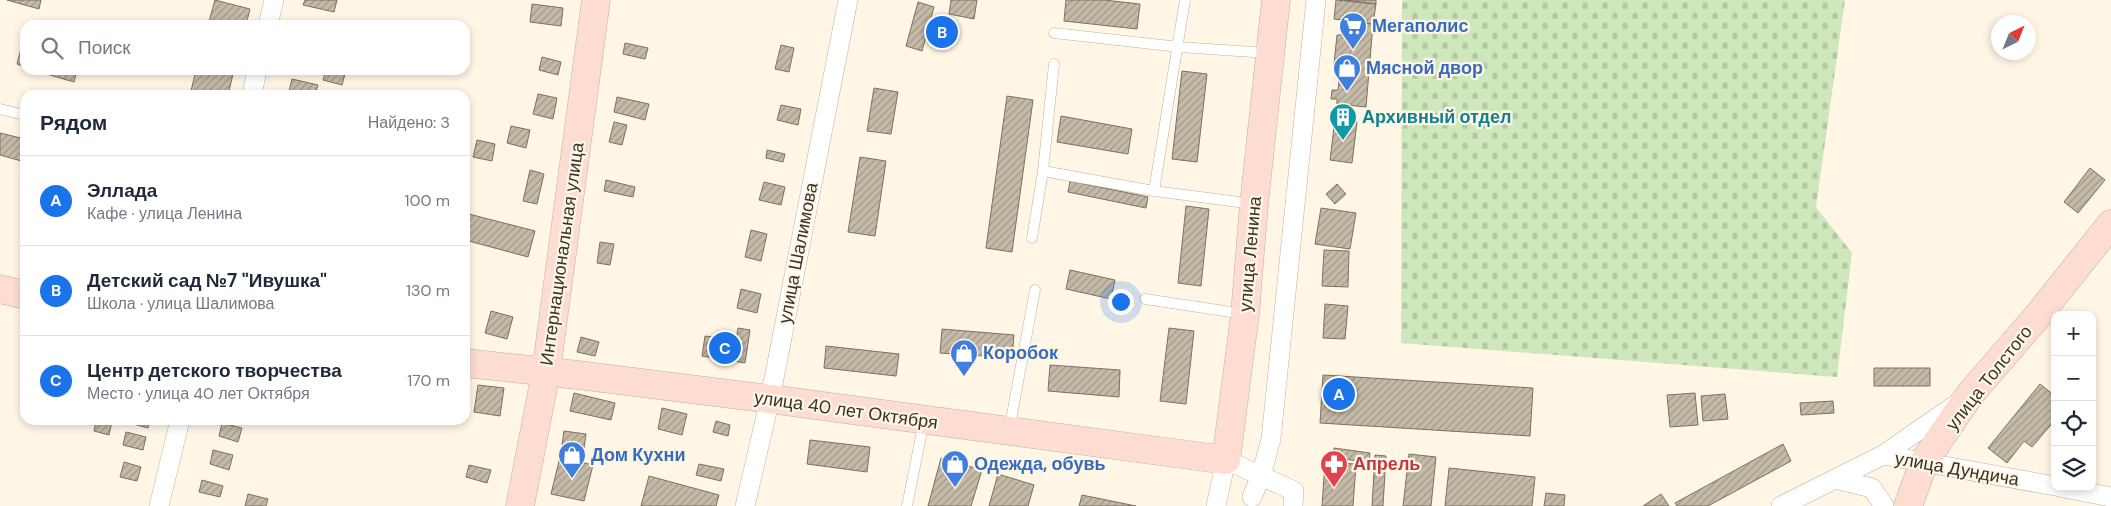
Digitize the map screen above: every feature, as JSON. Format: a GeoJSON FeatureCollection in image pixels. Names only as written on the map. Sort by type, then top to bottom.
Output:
{"type":"FeatureCollection","features":[{"type":"Feature","properties":{"kind":"street"},"geometry":{"type":"LineString","coordinates":[[269,20],[274,0]]}},
{"type":"Feature","properties":{"kind":"street","name":"Интернациональная улица"},"geometry":{"type":"LineString","coordinates":[[520,506],[546,372],[596,0]]}},
{"type":"Feature","properties":{"kind":"street","name":"улица Шалимова"},"geometry":{"type":"LineString","coordinates":[[745,506],[770,400],[848,0]]}},
{"type":"Feature","properties":{"kind":"street","name":"улица Ленина"},"geometry":{"type":"LineString","coordinates":[[1216,506],[1226,460],[1245,314],[1254,204],[1276,0]]}},
{"type":"Feature","properties":{"kind":"street"},"geometry":{"type":"LineString","coordinates":[[1252,497],[1261,476],[1271,439],[1316,0]]}},
{"type":"Feature","properties":{"kind":"street"},"geometry":{"type":"LineString","coordinates":[[253,90],[257,75]]}},
{"type":"Feature","properties":{"kind":"street","name":"улица Толстого"},"geometry":{"type":"LineString","coordinates":[[1908,506],[1924,462],[1972,393],[2036,318],[2111,224]]}},
{"type":"Feature","properties":{"kind":"street"},"geometry":{"type":"LineString","coordinates":[[0,288],[20,294]]}},
{"type":"Feature","properties":{"kind":"street","name":"улица 40 лет Октября"},"geometry":{"type":"LineString","coordinates":[[470,364],[770,400],[1226,460]]}},
{"type":"Feature","properties":{"kind":"street"},"geometry":{"type":"LineString","coordinates":[[1883,455],[1972,393]]}},
{"type":"Feature","properties":{"kind":"street"},"geometry":{"type":"LineString","coordinates":[[159,506],[179,425]]}},
{"type":"Feature","properties":{"kind":"street","name":"улица Дундича"},"geometry":{"type":"LineString","coordinates":[[1781,506],[1883,455],[2051,485]]}},
{"type":"Feature","properties":{"kind":"street"},"geometry":{"type":"LineString","coordinates":[[1226,460],[1294,491],[1294,506]]}},
{"type":"Feature","properties":{"kind":"street"},"geometry":{"type":"LineString","coordinates":[[1835,479],[1872,488],[1884,506]]}},
{"type":"Feature","properties":{"kind":"street"},"geometry":{"type":"LineString","coordinates":[[2080,491],[2111,497]]}},
{"type":"Feature","properties":{"kind":"lane"},"geometry":{"type":"LineString","coordinates":[[1154,192],[1179,47],[1185,0]]}},
{"type":"Feature","properties":{"kind":"lane"},"geometry":{"type":"LineString","coordinates":[[1054,33],[1179,47],[1269,53]]}},
{"type":"Feature","properties":{"kind":"lane"},"geometry":{"type":"LineString","coordinates":[[1032,238],[1043,171],[1054,64]]}},
{"type":"Feature","properties":{"kind":"lane"},"geometry":{"type":"LineString","coordinates":[[0,109],[20,114]]}},
{"type":"Feature","properties":{"kind":"lane"},"geometry":{"type":"LineString","coordinates":[[1043,171],[1154,192],[1254,204]]}},
{"type":"Feature","properties":{"kind":"lane"},"geometry":{"type":"LineString","coordinates":[[1009,432],[1035,290]]}},
{"type":"Feature","properties":{"kind":"lane"},"geometry":{"type":"LineString","coordinates":[[1145,300],[1245,314]]}},
{"type":"Feature","properties":{"kind":"lane"},"geometry":{"type":"LineString","coordinates":[[907,506],[924,420]]}},
{"type":"Feature","properties":{"kind":"green space"},"geometry":{"type":"Polygon","coordinates":[[[1402,0],[1845,0],[1816,207],[1852,253],[1837,377],[1401,343],[1402,0]]]}},
{"type":"Feature","properties":{"kind":"building"},"geometry":{"type":"Polygon","coordinates":[[[7,0],[41,0],[39,9],[7,0]]]}},
{"type":"Feature","properties":{"kind":"building"},"geometry":{"type":"Polygon","coordinates":[[[215,0],[250,9],[247,20],[209,20],[215,0]]]}},
{"type":"Feature","properties":{"kind":"building"},"geometry":{"type":"Polygon","coordinates":[[[305,0],[337,0],[334,12],[303,5],[305,0]]]}},
{"type":"Feature","properties":{"kind":"building"},"geometry":{"type":"Polygon","coordinates":[[[951,0],[977,0],[974,19],[949,14],[951,0]]]}},
{"type":"Feature","properties":{"kind":"building"},"geometry":{"type":"Polygon","coordinates":[[[1066,0],[1104,0],[1140,4],[1137,29],[1064,21],[1066,0]]]}},
{"type":"Feature","properties":{"kind":"building"},"geometry":{"type":"Polygon","coordinates":[[[1336,0],[1376,4],[1373,24],[1334,19],[1336,0]]]}},
{"type":"Feature","properties":{"kind":"building"},"geometry":{"type":"Polygon","coordinates":[[[1344,0],[1376,0],[1376,4],[1344,0]]]}},
{"type":"Feature","properties":{"kind":"building"},"geometry":{"type":"Polygon","coordinates":[[[918,2],[934,7],[922,51],[906,46],[918,2]]]}},
{"type":"Feature","properties":{"kind":"building"},"geometry":{"type":"Polygon","coordinates":[[[532,4],[563,8],[561,26],[530,22],[532,4]]]}},
{"type":"Feature","properties":{"kind":"building","name":"Мегаполис"},"geometry":{"type":"Polygon","coordinates":[[[1345,21],[1373,24],[1366,107],[1337,104],[1337,99],[1331,99],[1332,90],[1338,90],[1341,65],[1334,64],[1337,35],[1343,35],[1345,21]]]}},
{"type":"Feature","properties":{"kind":"building"},"geometry":{"type":"Polygon","coordinates":[[[625,43],[648,48],[645,59],[623,54],[625,43]]]}},
{"type":"Feature","properties":{"kind":"building"},"geometry":{"type":"Polygon","coordinates":[[[781,45],[794,48],[789,72],[775,69],[781,45]]]}},
{"type":"Feature","properties":{"kind":"building"},"geometry":{"type":"Polygon","coordinates":[[[20,52],[20,65],[17,64],[20,52]]]}},
{"type":"Feature","properties":{"kind":"building"},"geometry":{"type":"Polygon","coordinates":[[[542,57],[561,62],[558,75],[539,70],[542,57]]]}},
{"type":"Feature","properties":{"kind":"building"},"geometry":{"type":"Polygon","coordinates":[[[1182,71],[1207,74],[1197,162],[1172,159],[1182,71]]]}},
{"type":"Feature","properties":{"kind":"building"},"geometry":{"type":"Polygon","coordinates":[[[50,75],[76,75],[74,82],[50,75]]]}},
{"type":"Feature","properties":{"kind":"building"},"geometry":{"type":"Polygon","coordinates":[[[195,75],[233,75],[229,90],[191,90],[195,75]]]}},
{"type":"Feature","properties":{"kind":"building"},"geometry":{"type":"Polygon","coordinates":[[[324,75],[345,75],[342,85],[323,80],[324,75]]]}},
{"type":"Feature","properties":{"kind":"building"},"geometry":{"type":"Polygon","coordinates":[[[292,79],[318,85],[316,90],[289,90],[292,79]]]}},
{"type":"Feature","properties":{"kind":"building"},"geometry":{"type":"Polygon","coordinates":[[[874,88],[898,92],[891,134],[867,131],[874,88]]]}},
{"type":"Feature","properties":{"kind":"building"},"geometry":{"type":"Polygon","coordinates":[[[538,94],[557,98],[553,119],[533,114],[538,94]]]}},
{"type":"Feature","properties":{"kind":"building"},"geometry":{"type":"Polygon","coordinates":[[[1007,96],[1033,100],[1012,252],[986,248],[1007,96]]]}},
{"type":"Feature","properties":{"kind":"building"},"geometry":{"type":"Polygon","coordinates":[[[617,97],[649,104],[645,120],[614,112],[617,97]]]}},
{"type":"Feature","properties":{"kind":"building"},"geometry":{"type":"Polygon","coordinates":[[[781,105],[801,109],[798,125],[777,120],[781,105]]]}},
{"type":"Feature","properties":{"kind":"building"},"geometry":{"type":"Polygon","coordinates":[[[1061,116],[1132,129],[1128,154],[1057,142],[1061,116]]]}},
{"type":"Feature","properties":{"kind":"building","name":"Архивный отдел"},"geometry":{"type":"Polygon","coordinates":[[[1335,119],[1357,122],[1352,163],[1330,160],[1335,119]]]}},
{"type":"Feature","properties":{"kind":"building"},"geometry":{"type":"Polygon","coordinates":[[[614,122],[627,125],[622,145],[609,142],[614,122]]]}},
{"type":"Feature","properties":{"kind":"building"},"geometry":{"type":"Polygon","coordinates":[[[511,126],[530,130],[526,148],[507,143],[511,126]]]}},
{"type":"Feature","properties":{"kind":"building"},"geometry":{"type":"Polygon","coordinates":[[[0,133],[20,138],[20,161],[0,155],[0,133]]]}},
{"type":"Feature","properties":{"kind":"building"},"geometry":{"type":"Polygon","coordinates":[[[477,140],[495,144],[492,161],[473,157],[477,140]]]}},
{"type":"Feature","properties":{"kind":"building"},"geometry":{"type":"Polygon","coordinates":[[[767,150],[785,154],[783,162],[766,158],[767,150]]]}},
{"type":"Feature","properties":{"kind":"building"},"geometry":{"type":"Polygon","coordinates":[[[860,157],[886,161],[875,236],[848,232],[860,157]]]}},
{"type":"Feature","properties":{"kind":"building"},"geometry":{"type":"Polygon","coordinates":[[[2090,168],[2105,180],[2078,213],[2064,202],[2090,168]]]}},
{"type":"Feature","properties":{"kind":"building"},"geometry":{"type":"Polygon","coordinates":[[[530,170],[544,174],[537,204],[523,201],[530,170]]]}},
{"type":"Feature","properties":{"kind":"building"},"geometry":{"type":"Polygon","coordinates":[[[606,180],[635,187],[633,197],[604,191],[606,180]]]}},
{"type":"Feature","properties":{"kind":"building"},"geometry":{"type":"Polygon","coordinates":[[[1070,181],[1148,197],[1146,208],[1068,192],[1070,181]]]}},
{"type":"Feature","properties":{"kind":"building"},"geometry":{"type":"Polygon","coordinates":[[[764,182],[785,187],[781,205],[759,200],[764,182]]]}},
{"type":"Feature","properties":{"kind":"building"},"geometry":{"type":"Polygon","coordinates":[[[1337,184],[1346,194],[1335,204],[1326,194],[1337,184]]]}},
{"type":"Feature","properties":{"kind":"building"},"geometry":{"type":"Polygon","coordinates":[[[1186,206],[1209,209],[1201,286],[1178,283],[1186,206]]]}},
{"type":"Feature","properties":{"kind":"building"},"geometry":{"type":"Polygon","coordinates":[[[1321,208],[1356,213],[1350,249],[1315,244],[1321,208]]]}},
{"type":"Feature","properties":{"kind":"building"},"geometry":{"type":"Polygon","coordinates":[[[470,214],[535,231],[528,257],[470,241],[470,214]]]}},
{"type":"Feature","properties":{"kind":"building"},"geometry":{"type":"Polygon","coordinates":[[[751,230],[767,234],[761,261],[745,257],[751,230]]]}},
{"type":"Feature","properties":{"kind":"building"},"geometry":{"type":"Polygon","coordinates":[[[600,242],[614,244],[610,265],[597,263],[600,242]]]}},
{"type":"Feature","properties":{"kind":"building"},"geometry":{"type":"Polygon","coordinates":[[[1324,250],[1349,251],[1348,287],[1322,286],[1324,250]]]}},
{"type":"Feature","properties":{"kind":"building"},"geometry":{"type":"Polygon","coordinates":[[[1070,270],[1115,280],[1111,299],[1066,289],[1070,270]]]}},
{"type":"Feature","properties":{"kind":"building"},"geometry":{"type":"Polygon","coordinates":[[[741,289],[761,294],[757,313],[737,308],[741,289]]]}},
{"type":"Feature","properties":{"kind":"building"},"geometry":{"type":"Polygon","coordinates":[[[1325,304],[1348,306],[1345,339],[1323,338],[1325,304]]]}},
{"type":"Feature","properties":{"kind":"building"},"geometry":{"type":"Polygon","coordinates":[[[491,311],[513,317],[507,339],[485,333],[491,311]]]}},
{"type":"Feature","properties":{"kind":"building"},"geometry":{"type":"Polygon","coordinates":[[[738,328],[750,330],[745,363],[702,356],[705,336],[736,340],[738,328]]]}},
{"type":"Feature","properties":{"kind":"building"},"geometry":{"type":"Polygon","coordinates":[[[1169,328],[1194,331],[1186,404],[1160,401],[1169,328]]]}},
{"type":"Feature","properties":{"kind":"building"},"geometry":{"type":"Polygon","coordinates":[[[942,329],[1014,335],[1012,358],[940,353],[942,329]]]}},
{"type":"Feature","properties":{"kind":"building"},"geometry":{"type":"Polygon","coordinates":[[[581,337],[599,342],[595,356],[577,352],[581,337]]]}},
{"type":"Feature","properties":{"kind":"building"},"geometry":{"type":"Polygon","coordinates":[[[826,346],[899,354],[896,376],[824,368],[826,346]]]}},
{"type":"Feature","properties":{"kind":"building"},"geometry":{"type":"Polygon","coordinates":[[[1050,365],[1120,370],[1119,397],[1048,391],[1050,365]]]}},
{"type":"Feature","properties":{"kind":"building"},"geometry":{"type":"Polygon","coordinates":[[[1874,368],[1930,368],[1930,386],[1874,386],[1874,368]]]}},
{"type":"Feature","properties":{"kind":"building"},"geometry":{"type":"Polygon","coordinates":[[[1323,375],[1533,388],[1530,436],[1320,423],[1323,375]]]}},
{"type":"Feature","properties":{"kind":"building"},"geometry":{"type":"Polygon","coordinates":[[[2040,384],[2051,393],[2051,425],[2032,447],[2024,441],[2007,463],[1988,448],[2040,384]]]}},
{"type":"Feature","properties":{"kind":"building"},"geometry":{"type":"Polygon","coordinates":[[[478,385],[504,388],[500,416],[474,412],[478,385]]]}},
{"type":"Feature","properties":{"kind":"building"},"geometry":{"type":"Polygon","coordinates":[[[574,393],[615,403],[611,420],[570,411],[574,393]]]}},
{"type":"Feature","properties":{"kind":"building"},"geometry":{"type":"Polygon","coordinates":[[[1695,393],[1698,425],[1670,427],[1667,395],[1695,393]]]}},
{"type":"Feature","properties":{"kind":"building"},"geometry":{"type":"Polygon","coordinates":[[[1725,394],[1728,419],[1703,421],[1701,396],[1725,394]]]}},
{"type":"Feature","properties":{"kind":"building"},"geometry":{"type":"Polygon","coordinates":[[[1833,401],[1834,413],[1801,415],[1800,403],[1833,401]]]}},
{"type":"Feature","properties":{"kind":"building"},"geometry":{"type":"Polygon","coordinates":[[[662,408],[687,414],[682,435],[658,429],[662,408]]]}},
{"type":"Feature","properties":{"kind":"building"},"geometry":{"type":"Polygon","coordinates":[[[716,421],[730,425],[728,436],[713,432],[716,421]]]}},
{"type":"Feature","properties":{"kind":"building"},"geometry":{"type":"Polygon","coordinates":[[[95,425],[111,425],[109,435],[94,431],[95,425]]]}},
{"type":"Feature","properties":{"kind":"building"},"geometry":{"type":"Polygon","coordinates":[[[137,425],[149,425],[148,428],[137,425]]]}},
{"type":"Feature","properties":{"kind":"building"},"geometry":{"type":"Polygon","coordinates":[[[222,425],[242,428],[238,442],[219,436],[222,425]]]}},
{"type":"Feature","properties":{"kind":"building"},"geometry":{"type":"Polygon","coordinates":[[[564,431],[586,434],[584,448],[562,445],[564,431]]]}},
{"type":"Feature","properties":{"kind":"building"},"geometry":{"type":"Polygon","coordinates":[[[126,432],[146,437],[143,450],[123,445],[126,432]]]}},
{"type":"Feature","properties":{"kind":"building"},"geometry":{"type":"Polygon","coordinates":[[[810,440],[870,447],[867,472],[807,464],[810,440]]]}},
{"type":"Feature","properties":{"kind":"building"},"geometry":{"type":"Polygon","coordinates":[[[1783,444],[1791,461],[1708,506],[1677,506],[1675,503],[1783,444]]]}},
{"type":"Feature","properties":{"kind":"building"},"geometry":{"type":"Polygon","coordinates":[[[1334,448],[1370,453],[1369,463],[1333,457],[1334,448]]]}},
{"type":"Feature","properties":{"kind":"building"},"geometry":{"type":"Polygon","coordinates":[[[213,450],[233,455],[229,470],[210,464],[213,450]]]}},
{"type":"Feature","properties":{"kind":"building"},"geometry":{"type":"Polygon","coordinates":[[[1409,454],[1436,457],[1431,506],[1403,506],[1409,454]]]}},
{"type":"Feature","properties":{"kind":"building"},"geometry":{"type":"Polygon","coordinates":[[[1375,455],[1386,456],[1383,506],[1372,506],[1375,455]]]}},
{"type":"Feature","properties":{"kind":"building","name":"Дом Кухни"},"geometry":{"type":"Polygon","coordinates":[[[560,457],[593,465],[584,501],[551,494],[560,457]]]}},
{"type":"Feature","properties":{"kind":"building","name":"Одежда, обувь"},"geometry":{"type":"Polygon","coordinates":[[[941,458],[982,470],[971,506],[928,506],[941,458]]]}},
{"type":"Feature","properties":{"kind":"building"},"geometry":{"type":"Polygon","coordinates":[[[124,462],[141,467],[137,481],[120,477],[124,462]]]}},
{"type":"Feature","properties":{"kind":"building"},"geometry":{"type":"Polygon","coordinates":[[[1325,462],[1356,464],[1353,506],[1322,506],[1325,462]]]}},
{"type":"Feature","properties":{"kind":"building"},"geometry":{"type":"Polygon","coordinates":[[[699,464],[724,469],[721,481],[696,475],[699,464]]]}},
{"type":"Feature","properties":{"kind":"building"},"geometry":{"type":"Polygon","coordinates":[[[469,465],[491,470],[487,483],[466,477],[469,465]]]}},
{"type":"Feature","properties":{"kind":"building"},"geometry":{"type":"Polygon","coordinates":[[[1449,468],[1535,477],[1532,506],[1445,506],[1449,468]]]}},
{"type":"Feature","properties":{"kind":"building"},"geometry":{"type":"Polygon","coordinates":[[[998,474],[1034,485],[1028,506],[989,506],[998,474]]]}},
{"type":"Feature","properties":{"kind":"building"},"geometry":{"type":"Polygon","coordinates":[[[649,476],[719,495],[716,506],[641,506],[649,476]]]}},
{"type":"Feature","properties":{"kind":"building"},"geometry":{"type":"Polygon","coordinates":[[[202,480],[223,486],[220,497],[199,492],[202,480]]]}},
{"type":"Feature","properties":{"kind":"building"},"geometry":{"type":"Polygon","coordinates":[[[1546,493],[1565,495],[1564,506],[1544,506],[1546,493]]]}},
{"type":"Feature","properties":{"kind":"building"},"geometry":{"type":"Polygon","coordinates":[[[248,494],[268,499],[266,506],[245,506],[248,494]]]}},
{"type":"Feature","properties":{"kind":"building"},"geometry":{"type":"Polygon","coordinates":[[[1661,494],[1669,506],[1643,506],[1661,494]]]}},
{"type":"Feature","properties":{"kind":"building"},"geometry":{"type":"Polygon","coordinates":[[[1082,495],[1136,506],[1079,506],[1082,495]]]}},
{"type":"Feature","properties":{"kind":"place","name":"Детский сад №7 \"Ивушка\""},"geometry":{"type":"Point","coordinates":[942,32]}},
{"type":"Feature","properties":{"kind":"place","name":"Мегаполис"},"geometry":{"type":"Point","coordinates":[1353,50]}},
{"type":"Feature","properties":{"kind":"place","name":"Мясной двор"},"geometry":{"type":"Point","coordinates":[1347,92]}},
{"type":"Feature","properties":{"kind":"place","name":"Архивный отдел"},"geometry":{"type":"Point","coordinates":[1343,141]}},
{"type":"Feature","properties":{"kind":"place","name":"Центр детского творчества"},"geometry":{"type":"Point","coordinates":[725,348]}},
{"type":"Feature","properties":{"kind":"place","name":"Коробок"},"geometry":{"type":"Point","coordinates":[964,377]}},
{"type":"Feature","properties":{"kind":"place","name":"Эллада"},"geometry":{"type":"Point","coordinates":[1339,394]}},
{"type":"Feature","properties":{"kind":"place","name":"Дом Кухни"},"geometry":{"type":"Point","coordinates":[572,479]}},
{"type":"Feature","properties":{"kind":"place","name":"Одежда, обувь"},"geometry":{"type":"Point","coordinates":[955,488]}},
{"type":"Feature","properties":{"kind":"place","name":"Апрель"},"geometry":{"type":"Point","coordinates":[1334,488]}}]}
